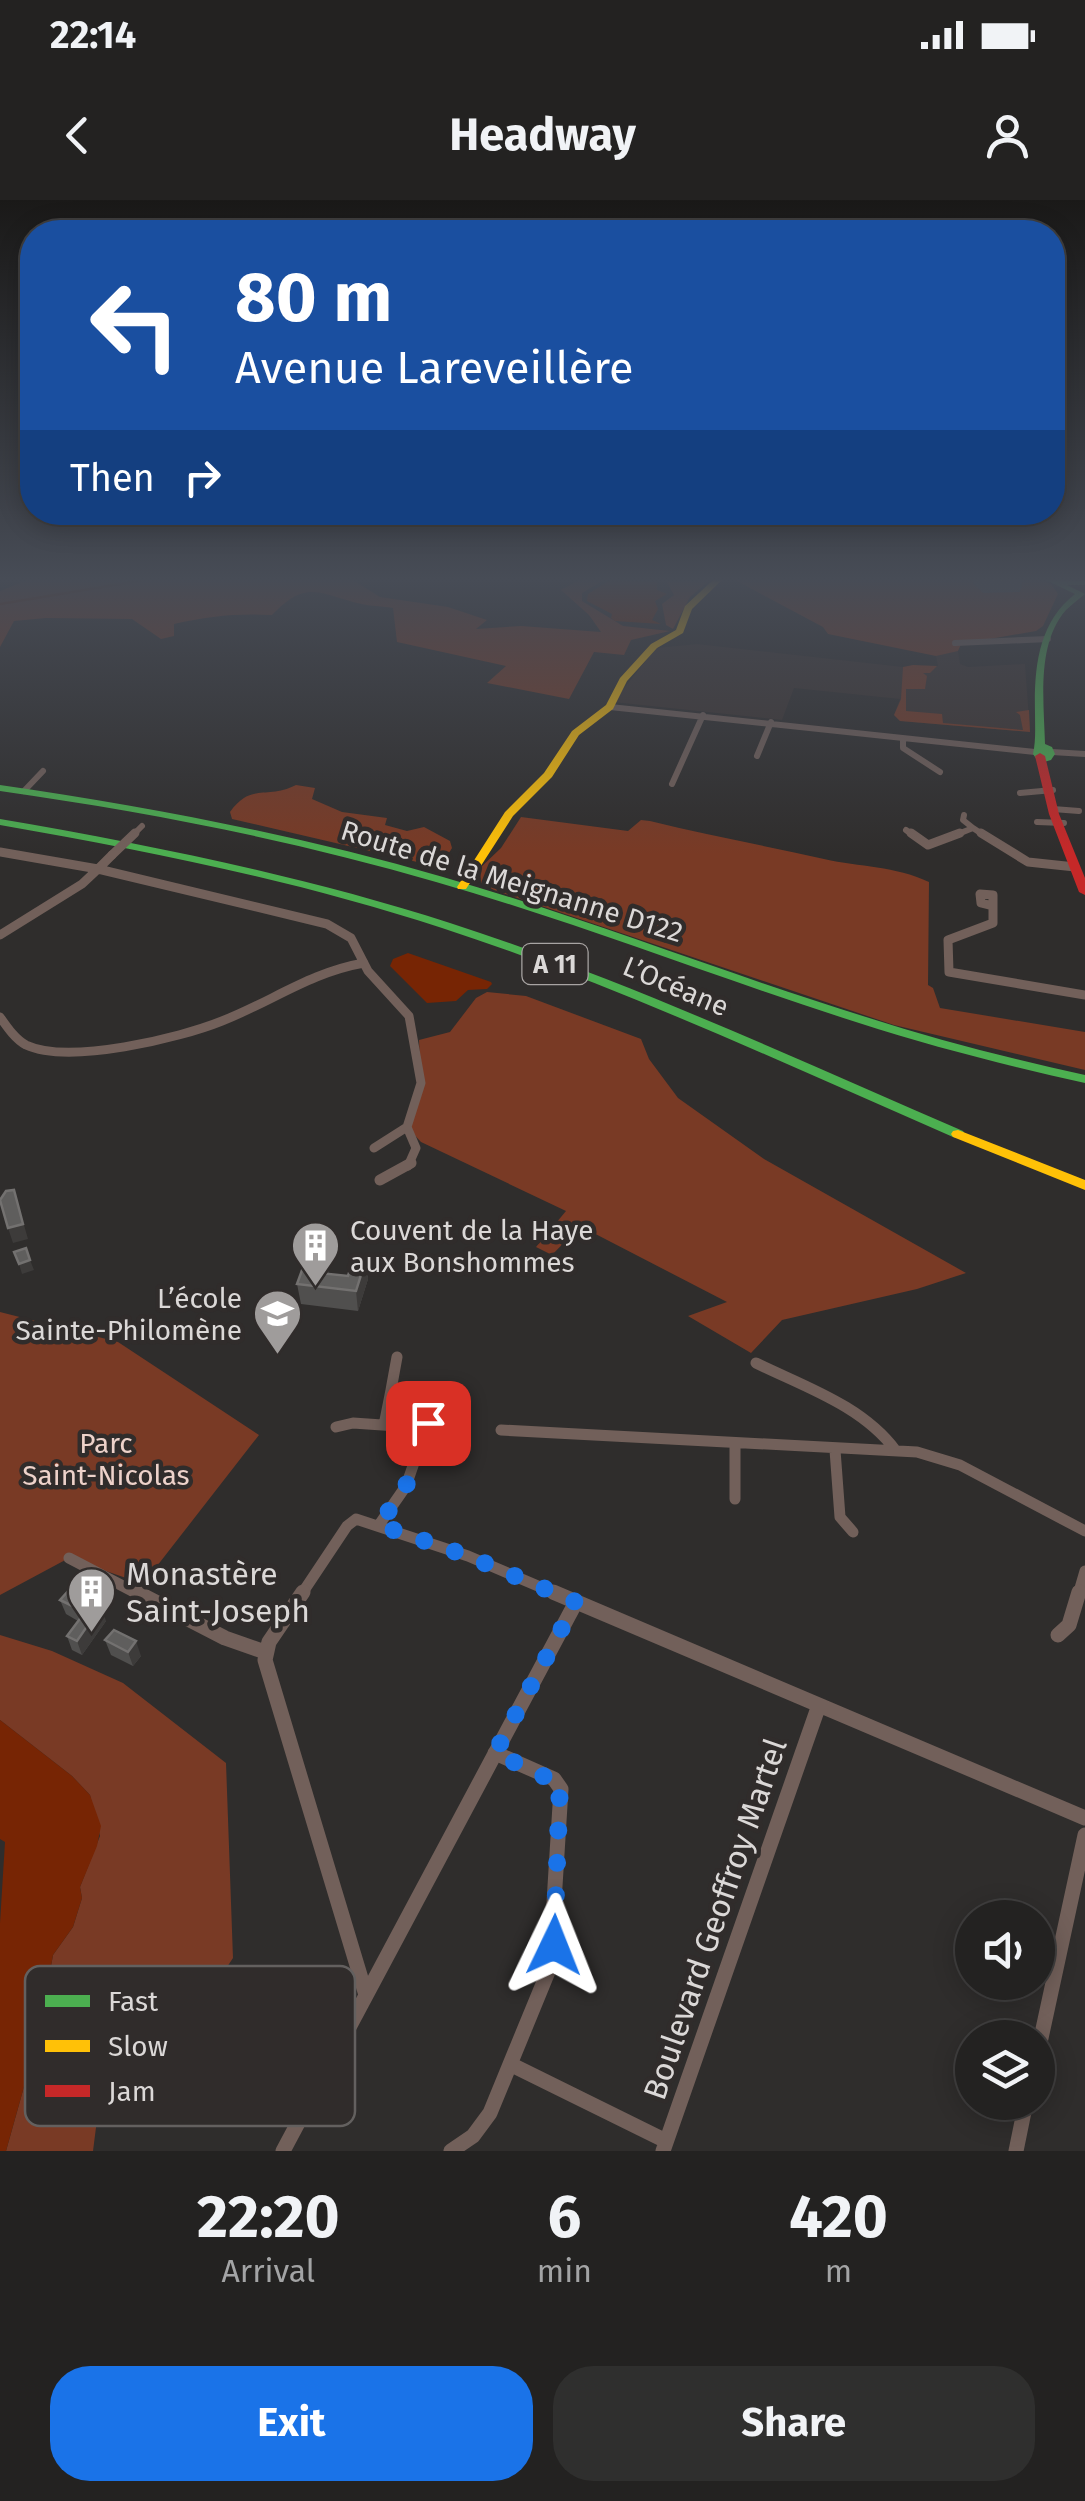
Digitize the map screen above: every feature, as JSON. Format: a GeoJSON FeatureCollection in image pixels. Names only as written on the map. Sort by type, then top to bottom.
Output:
{"type":"FeatureCollection","features":[{"type":"Feature","properties":{"kind":"main road"},"geometry":{"type":"LineString","coordinates":[[462,886],[508,814],[548,775],[575,733],[610,708],[632,671]]}},
{"type":"Feature","properties":{"kind":"main road"},"geometry":{"type":"LineString","coordinates":[[1040,671],[1050,790],[1077,859],[1085,892]]}},
{"type":"Feature","properties":{"kind":"main road","name":"Route de la Meignanne D122"},"geometry":{"type":"LineString","coordinates":[[0,788],[157,811],[287,838],[462,886],[813,1006],[1000,1060]]}},
{"type":"Feature","properties":{"kind":"main road","name":"L’Océane"},"geometry":{"type":"LineString","coordinates":[[0,819],[236,860],[350,889],[474,928],[660,997],[1085,1176]]}},
{"type":"Feature","properties":{"kind":"main road","name":"L’Océane"},"geometry":{"type":"LineString","coordinates":[[0,819],[241,868],[368,901],[483,938],[641,998],[1085,1185]]}},
{"type":"Feature","properties":{"kind":"main road"},"geometry":{"type":"LineString","coordinates":[[1000,1060],[1085,1079]]}},
{"type":"Feature","properties":{"kind":"main road"},"geometry":{"type":"LineString","coordinates":[[1000,1060],[1085,1091]]}},
{"type":"Feature","properties":{"kind":"street"},"geometry":{"type":"LineString","coordinates":[[610,708],[771,722],[903,741],[1085,754]]}},
{"type":"Feature","properties":{"kind":"street"},"geometry":{"type":"LineString","coordinates":[[672,784],[703,715]]}},
{"type":"Feature","properties":{"kind":"street"},"geometry":{"type":"LineString","coordinates":[[758,756],[771,722]]}},
{"type":"Feature","properties":{"kind":"street"},"geometry":{"type":"LineString","coordinates":[[903,741],[903,748],[940,772]]}},
{"type":"Feature","properties":{"kind":"street"},"geometry":{"type":"LineString","coordinates":[[24,791],[43,771]]}},
{"type":"Feature","properties":{"kind":"street"},"geometry":{"type":"LineString","coordinates":[[1020,793],[1050,790]]}},
{"type":"Feature","properties":{"kind":"street"},"geometry":{"type":"LineString","coordinates":[[0,935],[82,884],[157,811]]}},
{"type":"Feature","properties":{"kind":"street"},"geometry":{"type":"LineString","coordinates":[[1037,822],[1079,811]]}},
{"type":"Feature","properties":{"kind":"street"},"geometry":{"type":"LineString","coordinates":[[964,814],[963,820],[973,828],[1028,862],[1077,859]]}},
{"type":"Feature","properties":{"kind":"street"},"geometry":{"type":"LineString","coordinates":[[906,830],[928,845],[973,828]]}},
{"type":"Feature","properties":{"kind":"street"},"geometry":{"type":"LineString","coordinates":[[0,852],[98,869],[327,924],[350,938],[364,963],[410,1016],[421,1083],[407,1127],[374,1148]]}},
{"type":"Feature","properties":{"kind":"street"},"geometry":{"type":"LineString","coordinates":[[993,906],[994,923],[948,940],[949,972],[1085,994]]}},
{"type":"Feature","properties":{"kind":"street"},"geometry":{"type":"LineString","coordinates":[[0,1017],[16,1038],[33,1048],[65,1051],[122,1045],[221,1021],[292,983],[364,963]]}},
{"type":"Feature","properties":{"kind":"street"},"geometry":{"type":"LineString","coordinates":[[380,1180],[407,1168],[416,1158],[417,1146],[407,1127]]}},
{"type":"Feature","properties":{"kind":"street"},"geometry":{"type":"LineString","coordinates":[[384,1425],[397,1356]]}},
{"type":"Feature","properties":{"kind":"street"},"geometry":{"type":"LineString","coordinates":[[756,1363],[855,1412],[891,1441],[896,1451]]}},
{"type":"Feature","properties":{"kind":"street"},"geometry":{"type":"LineString","coordinates":[[379,1525],[406,1486],[426,1428],[431,1393],[390,1390]]}},
{"type":"Feature","properties":{"kind":"street"},"geometry":{"type":"LineString","coordinates":[[336,1427],[352,1423],[426,1428]]}},
{"type":"Feature","properties":{"kind":"street"},"geometry":{"type":"LineString","coordinates":[[501,1430],[938,1456],[1085,1531]]}},
{"type":"Feature","properties":{"kind":"street"},"geometry":{"type":"LineString","coordinates":[[735,1444],[735,1500]]}},
{"type":"Feature","properties":{"kind":"street"},"geometry":{"type":"LineString","coordinates":[[834,1450],[840,1517],[854,1532]]}},
{"type":"Feature","properties":{"kind":"street"},"geometry":{"type":"LineString","coordinates":[[366,1995],[269,1678],[265,1652],[347,1526],[356,1519],[468,1556],[1085,1818]]}},
{"type":"Feature","properties":{"kind":"street"},"geometry":{"type":"LineString","coordinates":[[69,1558],[225,1638],[265,1652]]}},
{"type":"Feature","properties":{"kind":"street"},"geometry":{"type":"LineString","coordinates":[[1058,1635],[1069,1626],[1085,1571]]}},
{"type":"Feature","properties":{"kind":"street"},"geometry":{"type":"LineString","coordinates":[[355,2016],[576,1602]]}},
{"type":"Feature","properties":{"kind":"street","name":"Boulevard Geoffroy Martel"},"geometry":{"type":"LineString","coordinates":[[664,2146],[819,1706]]}},
{"type":"Feature","properties":{"kind":"street"},"geometry":{"type":"LineString","coordinates":[[451,2151],[483,2124],[553,1956],[561,1788],[554,1778],[495,1753]]}},
{"type":"Feature","properties":{"kind":"street"},"geometry":{"type":"LineString","coordinates":[[1045,2020],[1085,1836]]}},
{"type":"Feature","properties":{"kind":"street"},"geometry":{"type":"LineString","coordinates":[[510,2064],[664,2146]]}},
{"type":"Feature","properties":{"kind":"street"},"geometry":{"type":"LineString","coordinates":[[1016,2151],[1022,2120]]}},
{"type":"Feature","properties":{"kind":"street"},"geometry":{"type":"LineString","coordinates":[[283,2151],[296,2126]]}},
{"type":"Feature","properties":{"kind":"shaded area"},"geometry":{"type":"Polygon","coordinates":[[[638,671],[1026,671],[1030,732],[900,721],[894,715],[900,699],[794,688],[782,720],[613,702],[638,671]]]}},
{"type":"Feature","properties":{"kind":"shaded area"},"geometry":{"type":"Polygon","coordinates":[[[408,953],[492,984],[487,989],[468,990],[456,1001],[427,1003],[390,966],[393,959],[408,953]]]}},
{"type":"Feature","properties":{"kind":"shaded area"},"geometry":{"type":"Polygon","coordinates":[[[0,1720],[72,1776],[90,1795],[101,1826],[80,1887],[82,1898],[73,1927],[53,1955],[51,1966],[25,1966],[25,2083],[6,2151],[0,2151],[0,1923],[5,1842],[0,1839],[0,1720]]]}},
{"type":"Feature","properties":{"kind":"green space"},"geometry":{"type":"Polygon","coordinates":[[[500,671],[584,671],[569,699],[487,683],[500,671]]]}},
{"type":"Feature","properties":{"kind":"green space"},"geometry":{"type":"Polygon","coordinates":[[[903,671],[932,671],[923,673],[927,676],[925,689],[906,689],[906,711],[942,714],[943,723],[1023,730],[1016,712],[1029,710],[1030,732],[900,721],[894,715],[901,699],[903,671]]]}},
{"type":"Feature","properties":{"kind":"green space"},"geometry":{"type":"Polygon","coordinates":[[[296,785],[315,788],[312,799],[342,812],[387,818],[385,825],[407,831],[424,827],[450,841],[452,848],[442,864],[430,865],[232,819],[230,812],[245,797],[296,785]]]}},
{"type":"Feature","properties":{"kind":"green space"},"geometry":{"type":"Polygon","coordinates":[[[521,817],[628,831],[641,820],[650,821],[890,870],[929,882],[928,985],[933,988],[940,1008],[1085,1032],[1085,1070],[894,1025],[494,890],[481,883],[480,868],[501,848],[521,817]]]}},
{"type":"Feature","properties":{"kind":"green space"},"geometry":{"type":"Polygon","coordinates":[[[487,992],[526,996],[641,1039],[649,1059],[678,1098],[764,1159],[966,1273],[917,1289],[782,1320],[751,1353],[688,1316],[727,1302],[580,1226],[552,1255],[536,1247],[566,1211],[421,1142],[407,1127],[421,1083],[419,1040],[450,1032],[476,998],[487,992]]]}},
{"type":"Feature","properties":{"kind":"green space","name":"Parc Saint-Nicolas"},"geometry":{"type":"Polygon","coordinates":[[[0,1312],[118,1342],[259,1435],[143,1584],[69,1558],[0,1595],[0,1312]]]}},
{"type":"Feature","properties":{"kind":"green space"},"geometry":{"type":"Polygon","coordinates":[[[0,1635],[52,1651],[123,1683],[226,1763],[233,1958],[228,1966],[51,1966],[53,1955],[73,1927],[82,1898],[80,1887],[100,1836],[90,1795],[72,1776],[0,1720],[0,1635]]]}},
{"type":"Feature","properties":{"kind":"green space"},"geometry":{"type":"Polygon","coordinates":[[[25,2083],[25,2126],[96,2126],[93,2151],[6,2151],[25,2083]]]}},
{"type":"Feature","properties":{"kind":"building"},"geometry":{"type":"Polygon","coordinates":[[[14,1190],[23,1224],[8,1228],[0,1200],[6,1191],[14,1190]]]}},
{"type":"Feature","properties":{"kind":"building"},"geometry":{"type":"Polygon","coordinates":[[[26,1248],[30,1260],[19,1264],[14,1252],[26,1248]]]}},
{"type":"Feature","properties":{"kind":"building"},"geometry":{"type":"Polygon","coordinates":[[[309,1251],[326,1253],[319,1273],[348,1276],[354,1257],[366,1259],[356,1291],[297,1284],[309,1251]]]}},
{"type":"Feature","properties":{"kind":"building"},"geometry":{"type":"Polygon","coordinates":[[[69,1590],[101,1606],[77,1641],[67,1636],[85,1612],[60,1600],[69,1590]]]}},
{"type":"Feature","properties":{"kind":"building"},"geometry":{"type":"Polygon","coordinates":[[[114,1630],[136,1641],[128,1652],[105,1640],[114,1630]]]}},
{"type":"Feature","properties":{"kind":"traffic: fast"},"geometry":{"type":"LineString","coordinates":[[1040,749],[1041,671]]}},
{"type":"Feature","properties":{"kind":"traffic: fast"},"geometry":{"type":"LineString","coordinates":[[1044,747],[1050,753],[1044,759],[1038,753],[1044,747]]}},
{"type":"Feature","properties":{"kind":"traffic: fast"},"geometry":{"type":"LineString","coordinates":[[0,788],[190,819],[378,862],[501,898],[936,1043],[1085,1079]]}},
{"type":"Feature","properties":{"kind":"traffic: fast"},"geometry":{"type":"LineString","coordinates":[[0,822],[258,873],[447,926],[623,990],[958,1134]]}},
{"type":"Feature","properties":{"kind":"traffic: slow"},"geometry":{"type":"LineString","coordinates":[[462,887],[509,814],[548,775],[575,733],[610,707],[631,671]]}},
{"type":"Feature","properties":{"kind":"traffic: slow"},"geometry":{"type":"LineString","coordinates":[[958,1134],[1085,1185]]}},
{"type":"Feature","properties":{"kind":"traffic: jam"},"geometry":{"type":"LineString","coordinates":[[1040,756],[1054,814],[1085,892]]}},
{"type":"Feature","properties":{"kind":"place","name":"Couvent de la Haye aux Bonshommes"},"geometry":{"type":"Point","coordinates":[315,1288]}},
{"type":"Feature","properties":{"kind":"place","name":"L’école Sainte-Philomène"},"geometry":{"type":"Point","coordinates":[277,1356]}},
{"type":"Feature","properties":{"kind":"place","name":"Monastère Saint-Joseph"},"geometry":{"type":"Point","coordinates":[91,1634]}},
{"type":"Feature","properties":{"kind":"route"},"geometry":{"type":"LineString","coordinates":[[428,1423],[406,1486],[379,1525],[430,1546],[468,1556],[576,1602],[495,1753],[560,1784],[554,1945]]}}]}
